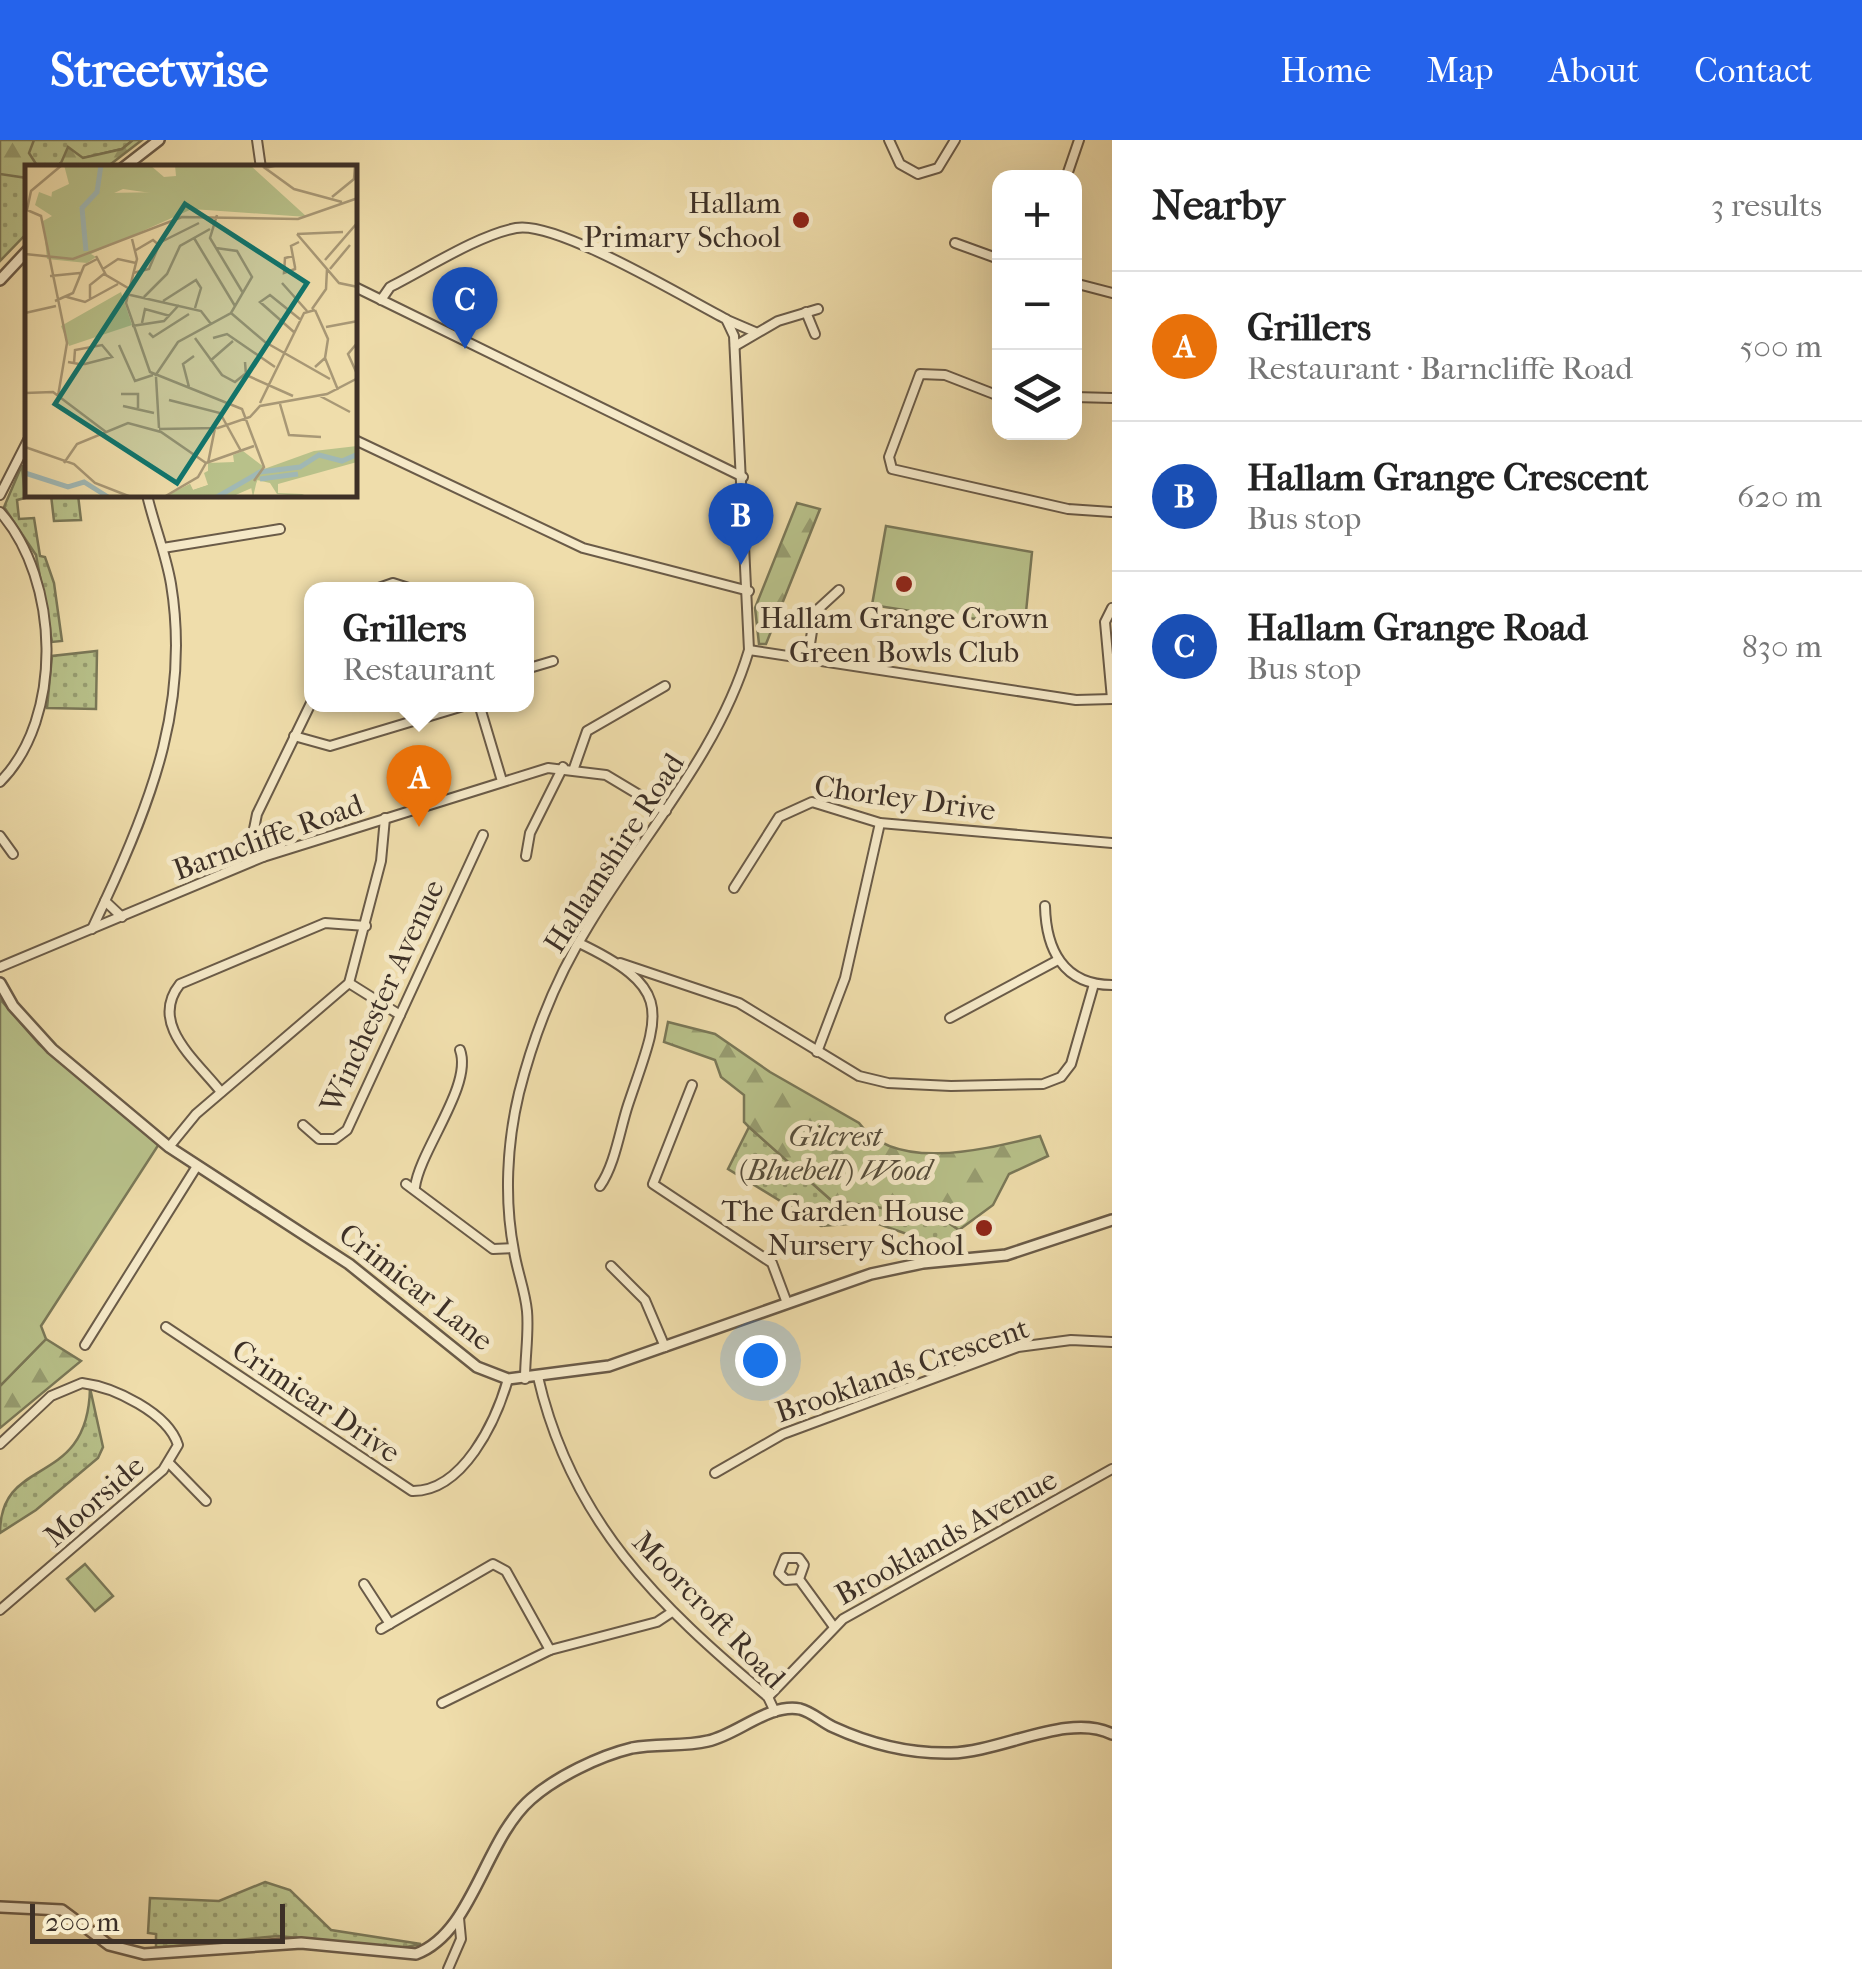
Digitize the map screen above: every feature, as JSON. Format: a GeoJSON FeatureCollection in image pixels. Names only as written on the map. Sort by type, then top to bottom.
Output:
{"type":"FeatureCollection","features":[{"type":"Feature","properties":{"kind":"street"},"geometry":{"type":"LineString","coordinates":[[127,165],[159,140]]}},
{"type":"Feature","properties":{"kind":"street"},"geometry":{"type":"LineString","coordinates":[[257,140],[261,165]]}},
{"type":"Feature","properties":{"kind":"street"},"geometry":{"type":"LineString","coordinates":[[889,140],[904,168],[924,174],[938,168],[956,140]]}},
{"type":"Feature","properties":{"kind":"street"},"geometry":{"type":"LineString","coordinates":[[1069,170],[1080,140]]}},
{"type":"Feature","properties":{"kind":"street"},"geometry":{"type":"LineString","coordinates":[[381,300],[390,286],[508,230],[530,227],[569,239],[755,332]]}},
{"type":"Feature","properties":{"kind":"street"},"geometry":{"type":"LineString","coordinates":[[955,243],[992,255]]}},
{"type":"Feature","properties":{"kind":"street"},"geometry":{"type":"LineString","coordinates":[[0,280],[25,253]]}},
{"type":"Feature","properties":{"kind":"street"},"geometry":{"type":"LineString","coordinates":[[1082,286],[1112,293]]}},
{"type":"Feature","properties":{"kind":"street"},"geometry":{"type":"LineString","coordinates":[[358,288],[743,477]]}},
{"type":"Feature","properties":{"kind":"street"},"geometry":{"type":"LineString","coordinates":[[735,346],[755,332],[818,309]]}},
{"type":"Feature","properties":{"kind":"street"},"geometry":{"type":"LineString","coordinates":[[806,312],[815,334]]}},
{"type":"Feature","properties":{"kind":"street"},"geometry":{"type":"LineString","coordinates":[[726,319],[735,346],[749,650],[1076,700],[1112,699],[1105,622],[1112,608]]}},
{"type":"Feature","properties":{"kind":"street"},"geometry":{"type":"LineString","coordinates":[[992,393],[924,372],[916,378],[889,457],[897,472],[1068,509],[1112,512]]}},
{"type":"Feature","properties":{"kind":"street"},"geometry":{"type":"LineString","coordinates":[[1082,397],[1112,398]]}},
{"type":"Feature","properties":{"kind":"street"},"geometry":{"type":"LineString","coordinates":[[358,441],[582,548],[749,592]]}},
{"type":"Feature","properties":{"kind":"street"},"geometry":{"type":"LineString","coordinates":[[0,495],[25,446]]}},
{"type":"Feature","properties":{"kind":"street"},"geometry":{"type":"LineString","coordinates":[[92,930],[151,798],[171,727],[176,640],[163,548],[148,498]]}},
{"type":"Feature","properties":{"kind":"street"},"geometry":{"type":"LineString","coordinates":[[0,512],[21,542],[36,587],[44,686],[29,745],[0,782]]}},
{"type":"Feature","properties":{"kind":"street"},"geometry":{"type":"LineString","coordinates":[[163,548],[280,529]]}},
{"type":"Feature","properties":{"kind":"street"},"geometry":{"type":"LineString","coordinates":[[808,657],[816,612],[839,590]]}},
{"type":"Feature","properties":{"kind":"street","name":"Hallamshire Road"},"geometry":{"type":"LineString","coordinates":[[524,1379],[527,1309],[513,1248],[508,1175],[518,1096],[542,1020],[579,943],[716,730],[749,650]]}},
{"type":"Feature","properties":{"kind":"street"},"geometry":{"type":"LineString","coordinates":[[534,667],[554,661]]}},
{"type":"Feature","properties":{"kind":"street"},"geometry":{"type":"LineString","coordinates":[[646,684],[652,694]]}},
{"type":"Feature","properties":{"kind":"street"},"geometry":{"type":"LineString","coordinates":[[574,768],[588,731],[665,686]]}},
{"type":"Feature","properties":{"kind":"street"},"geometry":{"type":"LineString","coordinates":[[263,858],[254,822],[306,712]]}},
{"type":"Feature","properties":{"kind":"street"},"geometry":{"type":"LineString","coordinates":[[294,736],[330,746],[443,712]]}},
{"type":"Feature","properties":{"kind":"street"},"geometry":{"type":"LineString","coordinates":[[481,712],[502,781]]}},
{"type":"Feature","properties":{"kind":"street"},"geometry":{"type":"LineString","coordinates":[[526,856],[530,833],[563,767]]}},
{"type":"Feature","properties":{"kind":"street","name":"Barncliffe Road"},"geometry":{"type":"LineString","coordinates":[[0,967],[263,858],[502,781],[574,768],[622,781],[666,811]]}},
{"type":"Feature","properties":{"kind":"street","name":"Chorley Drive"},"geometry":{"type":"LineString","coordinates":[[734,888],[772,824],[795,806],[821,803],[880,823],[1112,843]]}},
{"type":"Feature","properties":{"kind":"street"},"geometry":{"type":"LineString","coordinates":[[170,1146],[221,1092],[349,983],[386,840],[384,818]]}},
{"type":"Feature","properties":{"kind":"street"},"geometry":{"type":"LineString","coordinates":[[816,1052],[845,978],[880,823]]}},
{"type":"Feature","properties":{"kind":"street","name":"Winchester Avenue"},"geometry":{"type":"LineString","coordinates":[[303,1124],[319,1139],[335,1139],[347,1130],[483,834]]}},
{"type":"Feature","properties":{"kind":"street"},"geometry":{"type":"LineString","coordinates":[[0,836],[14,854]]}},
{"type":"Feature","properties":{"kind":"street"},"geometry":{"type":"LineString","coordinates":[[105,902],[122,917]]}},
{"type":"Feature","properties":{"kind":"street"},"geometry":{"type":"LineString","coordinates":[[1045,906],[1047,940],[1058,960],[1072,974],[1094,984],[1112,985]]}},
{"type":"Feature","properties":{"kind":"street"},"geometry":{"type":"LineString","coordinates":[[221,1092],[168,1021],[168,1005],[180,984],[325,923],[366,926]]}},
{"type":"Feature","properties":{"kind":"street"},"geometry":{"type":"LineString","coordinates":[[579,943],[620,962],[739,1002],[860,1076],[888,1083],[1043,1084],[1061,1077],[1071,1064],[1094,984]]}},
{"type":"Feature","properties":{"kind":"street"},"geometry":{"type":"LineString","coordinates":[[950,1018],[1058,960]]}},
{"type":"Feature","properties":{"kind":"street"},"geometry":{"type":"LineString","coordinates":[[600,1186],[654,1020],[650,995],[635,974],[620,962]]}},
{"type":"Feature","properties":{"kind":"street"},"geometry":{"type":"LineString","coordinates":[[635,974],[646,969]]}},
{"type":"Feature","properties":{"kind":"street","name":"Crimicar Lane"},"geometry":{"type":"LineString","coordinates":[[0,983],[22,1017],[52,1049],[170,1146],[349,1264],[477,1367],[508,1380],[609,1366],[871,1274],[1006,1255],[1112,1220]]}},
{"type":"Feature","properties":{"kind":"street"},"geometry":{"type":"LineString","coordinates":[[349,983],[400,1015]]}},
{"type":"Feature","properties":{"kind":"street"},"geometry":{"type":"LineString","coordinates":[[460,1050],[463,1057],[454,1093],[410,1185],[492,1249],[513,1248]]}},
{"type":"Feature","properties":{"kind":"street"},"geometry":{"type":"LineString","coordinates":[[692,1085],[652,1184],[772,1263],[787,1303]]}},
{"type":"Feature","properties":{"kind":"street"},"geometry":{"type":"LineString","coordinates":[[85,1345],[197,1166]]}},
{"type":"Feature","properties":{"kind":"street"},"geometry":{"type":"LineString","coordinates":[[611,1266],[645,1300],[665,1347]]}},
{"type":"Feature","properties":{"kind":"street","name":"Crimicar Drive"},"geometry":{"type":"LineString","coordinates":[[166,1327],[412,1490],[434,1488],[457,1468],[490,1428],[508,1380]]}},
{"type":"Feature","properties":{"kind":"street","name":"Brooklands Crescent"},"geometry":{"type":"LineString","coordinates":[[715,1473],[783,1434],[1018,1347],[1072,1340],[1112,1342]]}},
{"type":"Feature","properties":{"kind":"street","name":"Moorcroft Road"},"geometry":{"type":"LineString","coordinates":[[538,1377],[550,1425],[574,1484],[620,1553],[672,1612],[768,1697],[775,1712]]}},
{"type":"Feature","properties":{"kind":"street","name":"Moorside"},"geometry":{"type":"LineString","coordinates":[[0,1444],[51,1396],[82,1382],[122,1395],[170,1430],[178,1446],[170,1464],[0,1610]]}},
{"type":"Feature","properties":{"kind":"street","name":"Moorside"},"geometry":{"type":"LineString","coordinates":[[170,1464],[206,1500]]}},
{"type":"Feature","properties":{"kind":"street","name":"Brooklands Avenue"},"geometry":{"type":"LineString","coordinates":[[768,1697],[834,1627],[1112,1469]]}},
{"type":"Feature","properties":{"kind":"street"},"geometry":{"type":"LineString","coordinates":[[380,1629],[486,1564],[506,1572],[550,1650]]}},
{"type":"Feature","properties":{"kind":"street"},"geometry":{"type":"LineString","coordinates":[[800,1579],[834,1627]]}},
{"type":"Feature","properties":{"kind":"street"},"geometry":{"type":"LineString","coordinates":[[364,1584],[390,1624]]}},
{"type":"Feature","properties":{"kind":"street"},"geometry":{"type":"LineString","coordinates":[[442,1703],[550,1650],[657,1622],[672,1612]]}},
{"type":"Feature","properties":{"kind":"street"},"geometry":{"type":"LineString","coordinates":[[0,1908],[62,1910],[109,1945],[144,1954],[301,1942],[416,1954],[428,1950],[458,1918],[502,1832],[546,1788],[631,1748],[707,1742],[775,1712],[799,1709],[858,1737],[924,1752],[985,1750],[1082,1724],[1112,1734]]}},
{"type":"Feature","properties":{"kind":"street"},"geometry":{"type":"LineString","coordinates":[[448,1969],[461,1940],[458,1918]]}},
{"type":"Feature","properties":{"kind":"green space"},"geometry":{"type":"Polygon","coordinates":[[[0,140],[133,140],[122,149],[62,165],[25,165],[25,235],[0,261],[0,140]]]}},
{"type":"Feature","properties":{"kind":"green space"},"geometry":{"type":"Polygon","coordinates":[[[0,140],[34,140],[29,153],[37,165],[25,165],[25,178],[0,174],[0,140]]]}},
{"type":"Feature","properties":{"kind":"green space"},"geometry":{"type":"Polygon","coordinates":[[[133,140],[142,140],[110,165],[61,163],[68,147],[83,158],[122,149],[133,140]]]}},
{"type":"Feature","properties":{"kind":"green space"},"geometry":{"type":"Polygon","coordinates":[[[22,465],[25,498],[17,500],[19,519],[34,518],[40,556],[45,557],[54,583],[62,641],[52,642],[36,555],[4,507],[22,465]]]}},
{"type":"Feature","properties":{"kind":"green space"},"geometry":{"type":"Polygon","coordinates":[[[51,498],[78,498],[81,520],[54,521],[51,498]]]}},
{"type":"Feature","properties":{"kind":"green space"},"geometry":{"type":"Polygon","coordinates":[[[797,503],[820,509],[766,644],[759,644],[755,608],[797,503]]]}},
{"type":"Feature","properties":{"kind":"green space"},"geometry":{"type":"Polygon","coordinates":[[[886,526],[1032,552],[1025,622],[949,617],[872,605],[886,526]]]}},
{"type":"Feature","properties":{"kind":"green space"},"geometry":{"type":"Polygon","coordinates":[[[97,651],[96,709],[47,708],[52,656],[97,651]]]}},
{"type":"Feature","properties":{"kind":"green space"},"geometry":{"type":"Polygon","coordinates":[[[0,999],[39,1044],[159,1144],[41,1326],[46,1339],[0,1386],[0,999]]]}},
{"type":"Feature","properties":{"kind":"green space","name":"Gilcrest (Bluebell) Wood"},"geometry":{"type":"Polygon","coordinates":[[[668,1022],[715,1034],[770,1072],[859,1123],[875,1139],[896,1148],[919,1153],[970,1151],[1040,1136],[1048,1156],[1009,1174],[993,1205],[959,1230],[940,1217],[831,1200],[744,1122],[744,1095],[721,1077],[715,1060],[664,1042],[668,1022]]]}},
{"type":"Feature","properties":{"kind":"green space"},"geometry":{"type":"Polygon","coordinates":[[[749,1127],[831,1200],[940,1217],[959,1230],[950,1240],[951,1251],[928,1252],[924,1240],[873,1222],[821,1226],[728,1169],[749,1127]]]}},
{"type":"Feature","properties":{"kind":"green space"},"geometry":{"type":"Polygon","coordinates":[[[46,1339],[81,1361],[0,1428],[0,1386],[46,1339]]]}},
{"type":"Feature","properties":{"kind":"green space"},"geometry":{"type":"Polygon","coordinates":[[[90,1388],[103,1447],[98,1458],[36,1510],[0,1533],[4,1508],[14,1491],[61,1458],[75,1442],[86,1420],[90,1388]]]}},
{"type":"Feature","properties":{"kind":"green space"},"geometry":{"type":"Polygon","coordinates":[[[85,1564],[113,1596],[95,1611],[67,1579],[85,1564]]]}},
{"type":"Feature","properties":{"kind":"green space"},"geometry":{"type":"Polygon","coordinates":[[[265,1882],[290,1890],[331,1930],[421,1944],[402,1948],[278,1936],[156,1948],[156,1934],[148,1933],[150,1898],[219,1901],[265,1882]]]}},
{"type":"Feature","properties":{"kind":"place","name":"Hallam Primary School"},"geometry":{"type":"Point","coordinates":[801,220]}},
{"type":"Feature","properties":{"kind":"place","name":"Hallam Grange Road"},"geometry":{"type":"Point","coordinates":[465,349]}},
{"type":"Feature","properties":{"kind":"place","name":"Hallam Grange Crescent"},"geometry":{"type":"Point","coordinates":[741,565]}},
{"type":"Feature","properties":{"kind":"place","name":"Hallam Grange Crown Green Bowls Club"},"geometry":{"type":"Point","coordinates":[904,584]}},
{"type":"Feature","properties":{"kind":"place","name":"Grillers"},"geometry":{"type":"Point","coordinates":[419,827]}},
{"type":"Feature","properties":{"kind":"place","name":"The Garden House Nursery School"},"geometry":{"type":"Point","coordinates":[984,1228]}}]}
